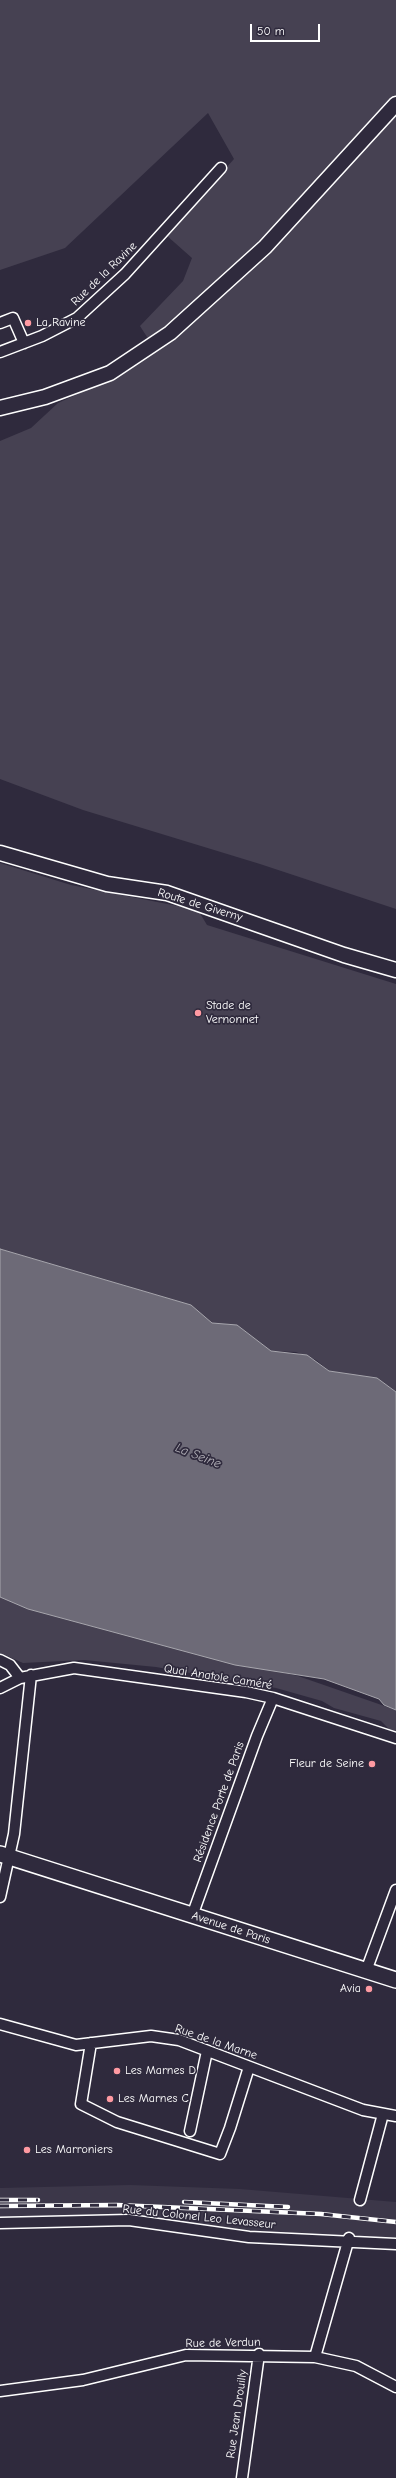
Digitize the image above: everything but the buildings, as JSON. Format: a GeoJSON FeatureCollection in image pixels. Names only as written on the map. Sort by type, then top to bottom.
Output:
{"type":"FeatureCollection","features":[{"type":"Feature","properties":{"kind":"main road"},"geometry":{"type":"LineString","coordinates":[[0,408],[67,390],[110,373],[170,333],[265,247],[396,104]]}},
{"type":"Feature","properties":{"kind":"main road","name":"Route de Giverny"},"geometry":{"type":"LineString","coordinates":[[0,853],[107,884],[167,893],[344,955],[396,970]]}},
{"type":"Feature","properties":{"kind":"main road","name":"Avenue de Paris"},"geometry":{"type":"LineString","coordinates":[[5,1856],[194,1912],[367,1967],[396,1980]]}},
{"type":"Feature","properties":{"kind":"main road","name":"Avenue de Paris"},"geometry":{"type":"LineString","coordinates":[[367,1967],[396,1972]]}},
{"type":"Feature","properties":{"kind":"street","name":"Rue de la Ravine"},"geometry":{"type":"LineString","coordinates":[[0,352],[24,343],[77,318],[125,274],[221,168]]}},
{"type":"Feature","properties":{"kind":"street"},"geometry":{"type":"LineString","coordinates":[[0,324],[13,318],[24,343]]}},
{"type":"Feature","properties":{"kind":"street"},"geometry":{"type":"LineString","coordinates":[[0,1660],[10,1665],[20,1678]]}},
{"type":"Feature","properties":{"kind":"street","name":"Quai Anatole Caméré"},"geometry":{"type":"LineString","coordinates":[[0,1688],[20,1678],[31,1675],[74,1668],[246,1692],[273,1698],[396,1738]]}},
{"type":"Feature","properties":{"kind":"street"},"geometry":{"type":"LineString","coordinates":[[0,1897],[5,1856],[9,1851],[14,1834],[31,1675]]}},
{"type":"Feature","properties":{"kind":"street","name":"Résidence Porte de Paris"},"geometry":{"type":"LineString","coordinates":[[194,1912],[254,1743],[273,1698]]}},
{"type":"Feature","properties":{"kind":"street"},"geometry":{"type":"LineString","coordinates":[[367,1967],[396,1890]]}},
{"type":"Feature","properties":{"kind":"street","name":"Rue de la Marne"},"geometry":{"type":"LineString","coordinates":[[0,2024],[76,2046],[151,2036],[179,2040],[363,2110],[396,2116]]}},
{"type":"Feature","properties":{"kind":"street"},"geometry":{"type":"LineString","coordinates":[[92,2044],[81,2104],[117,2122],[220,2154],[230,2128],[249,2067]]}},
{"type":"Feature","properties":{"kind":"street"},"geometry":{"type":"LineString","coordinates":[[190,2131],[207,2051]]}},
{"type":"Feature","properties":{"kind":"street"},"geometry":{"type":"LineString","coordinates":[[360,2200],[383,2114]]}},
{"type":"Feature","properties":{"kind":"street","name":"Rue du Colonel Leo Levasseur"},"geometry":{"type":"LineString","coordinates":[[0,2223],[129,2220],[248,2237],[349,2240],[396,2244]]}},
{"type":"Feature","properties":{"kind":"street"},"geometry":{"type":"LineString","coordinates":[[315,2357],[349,2240]]}},
{"type":"Feature","properties":{"kind":"street","name":"Rue de Verdun"},"geometry":{"type":"LineString","coordinates":[[0,2391],[83,2380],[186,2355],[259,2354],[315,2357],[356,2366],[396,2386]]}},
{"type":"Feature","properties":{"kind":"street","name":"Rue Jean Drouilly"},"geometry":{"type":"LineString","coordinates":[[242,2478],[259,2354]]}},
{"type":"Feature","properties":{"kind":"shaded area"},"geometry":{"type":"Polygon","coordinates":[[[0,0],[396,0],[396,909],[260,864],[83,810],[0,779],[0,441],[31,428],[58,403],[113,378],[156,351],[140,326],[183,281],[192,258],[166,235],[234,159],[208,113],[65,248],[0,270],[0,0]]]}},
{"type":"Feature","properties":{"kind":"shaded area"},"geometry":{"type":"Polygon","coordinates":[[[0,863],[71,885],[198,910],[207,925],[396,984],[396,1392],[377,1378],[329,1371],[316,1360],[296,1352],[271,1351],[237,1325],[212,1323],[191,1305],[0,1249],[0,863]]]}},
{"type":"Feature","properties":{"kind":"shaded area"},"geometry":{"type":"Polygon","coordinates":[[[0,1593],[51,1615],[202,1655],[298,1676],[396,1710],[396,1731],[389,1729],[381,1721],[334,1708],[322,1701],[276,1688],[156,1667],[84,1660],[23,1663],[0,1653],[0,1593]]]}},
{"type":"Feature","properties":{"kind":"shaded area"},"geometry":{"type":"Polygon","coordinates":[[[130,2185],[240,2189],[396,2202],[396,2240],[221,2231],[159,2221],[0,2220],[0,2188],[130,2185]]]}},
{"type":"Feature","properties":{"kind":"water","name":"La Seine"},"geometry":{"type":"Polygon","coordinates":[[[0,1249],[191,1305],[212,1323],[237,1325],[271,1351],[307,1355],[329,1371],[377,1378],[396,1392],[396,1710],[384,1705],[379,1699],[324,1679],[235,1665],[28,1609],[0,1597],[0,1249]]]}},
{"type":"Feature","properties":{"kind":"railway"},"geometry":{"type":"LineString","coordinates":[[0,2200],[38,2200]]}},
{"type":"Feature","properties":{"kind":"railway"},"geometry":{"type":"LineString","coordinates":[[184,2202],[288,2207]]}},
{"type":"Feature","properties":{"kind":"railway"},"geometry":{"type":"LineString","coordinates":[[0,2206],[117,2205],[321,2214],[396,2222]]}},
{"type":"Feature","properties":{"kind":"place","name":"La Ravine"},"geometry":{"type":"Point","coordinates":[28,323]}},
{"type":"Feature","properties":{"kind":"place","name":"Stade de Vernonnet"},"geometry":{"type":"Point","coordinates":[198,1013]}},
{"type":"Feature","properties":{"kind":"place","name":"Fleur de Seine"},"geometry":{"type":"Point","coordinates":[372,1764]}},
{"type":"Feature","properties":{"kind":"place","name":"Avia"},"geometry":{"type":"Point","coordinates":[369,1989]}},
{"type":"Feature","properties":{"kind":"place","name":"Les Marnes D"},"geometry":{"type":"Point","coordinates":[117,2071]}},
{"type":"Feature","properties":{"kind":"place","name":"Les Marnes C"},"geometry":{"type":"Point","coordinates":[110,2099]}},
{"type":"Feature","properties":{"kind":"place","name":"Les Marroniers"},"geometry":{"type":"Point","coordinates":[27,2150]}}]}
